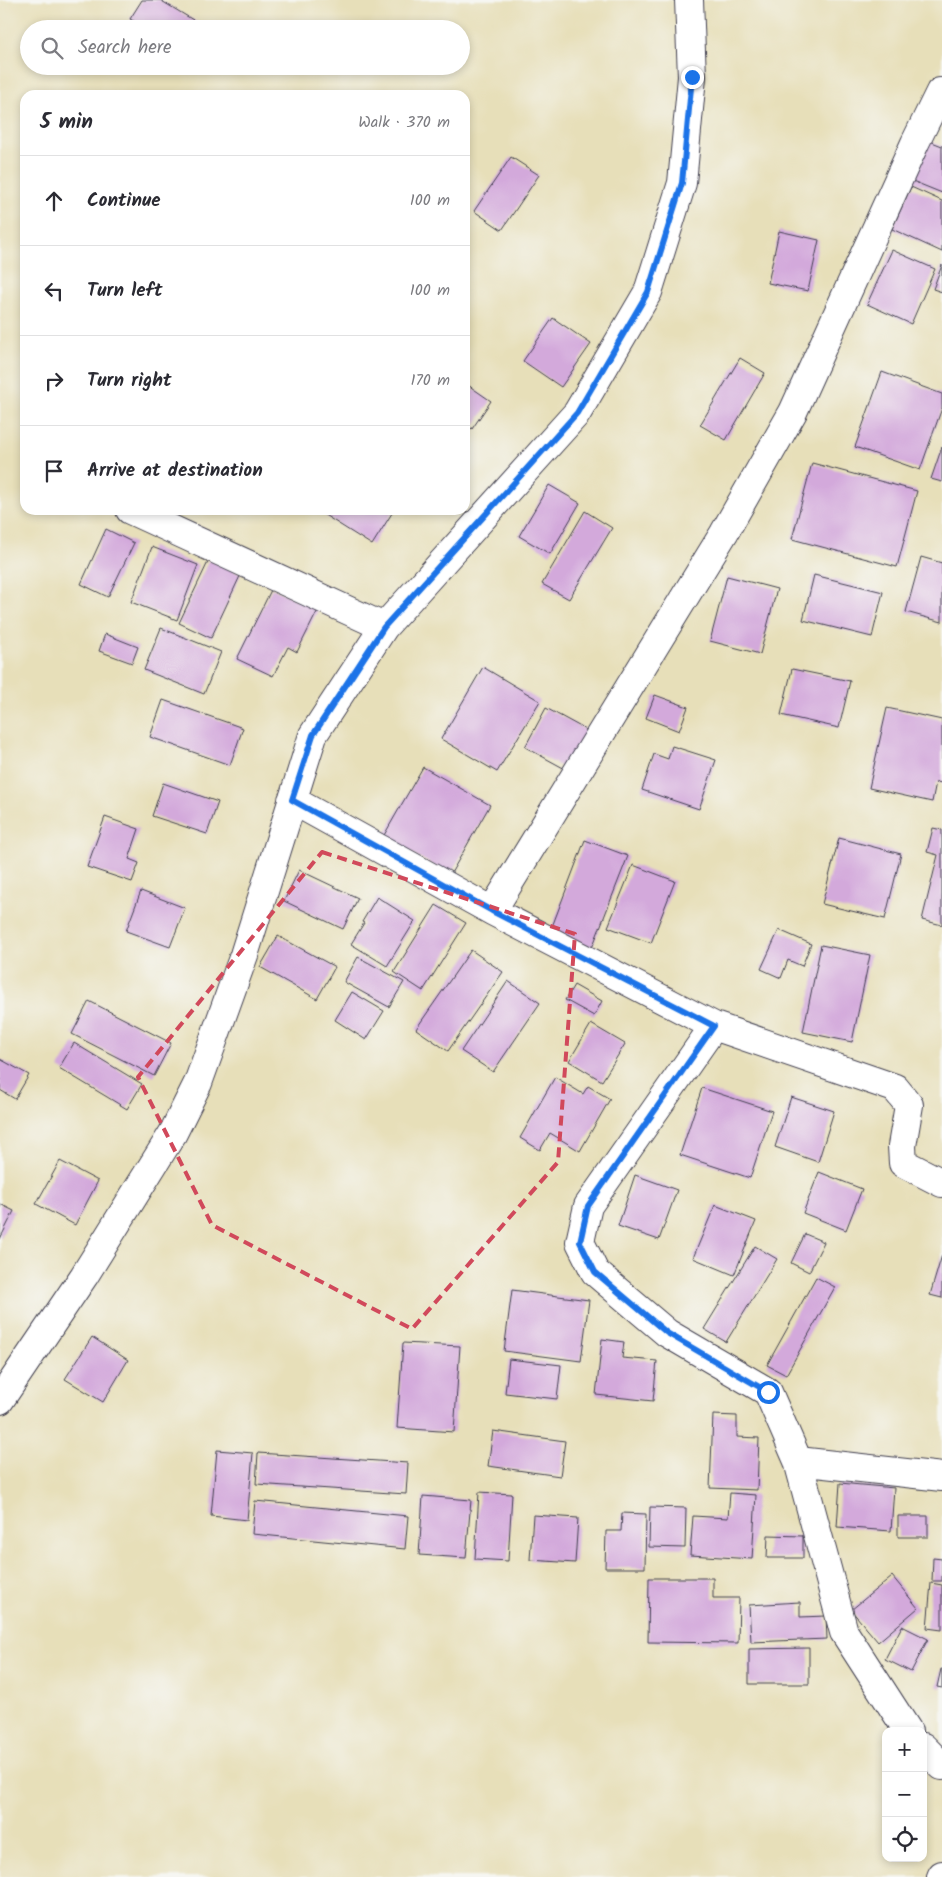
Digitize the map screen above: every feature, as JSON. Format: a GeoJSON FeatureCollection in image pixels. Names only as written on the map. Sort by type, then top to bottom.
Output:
{"type":"FeatureCollection","features":[{"type":"Feature","properties":{"kind":"street"},"geometry":{"type":"LineString","coordinates":[[0,1400],[84,1276],[142,1184],[173,1133],[198,1084],[235,980],[313,735],[384,627],[577,413],[648,292],[682,183],[692,77],[689,0]]}},
{"type":"Feature","properties":{"kind":"street"},"geometry":{"type":"LineString","coordinates":[[492,911],[724,534],[793,412],[940,92]]}},
{"type":"Feature","properties":{"kind":"street"},"geometry":{"type":"LineString","coordinates":[[141,515],[384,627]]}},
{"type":"Feature","properties":{"kind":"street"},"geometry":{"type":"LineString","coordinates":[[292,800],[492,911],[714,1026],[895,1088],[909,1105],[902,1146],[903,1163],[942,1183]]}},
{"type":"Feature","properties":{"kind":"street"},"geometry":{"type":"LineString","coordinates":[[714,1026],[588,1206],[580,1242],[595,1272],[667,1333],[768,1392],[798,1461],[844,1632],[905,1727]]}},
{"type":"Feature","properties":{"kind":"street"},"geometry":{"type":"LineString","coordinates":[[798,1461],[942,1477]]}},
{"type":"Feature","properties":{"kind":"street"},"geometry":{"type":"LineString","coordinates":[[927,1751],[942,1766]]}},
{"type":"Feature","properties":{"kind":"highlighted area"},"geometry":{"type":"Polygon","coordinates":[[[322,852],[575,934],[558,1162],[412,1329],[212,1225],[138,1077],[322,852]]]}},
{"type":"Feature","properties":{"kind":"building"},"geometry":{"type":"Polygon","coordinates":[[[142,0],[160,0],[193,20],[132,20],[130,19],[142,0]]]}},
{"type":"Feature","properties":{"kind":"building"},"geometry":{"type":"Polygon","coordinates":[[[927,140],[942,146],[942,193],[910,180],[927,140]]]}},
{"type":"Feature","properties":{"kind":"building"},"geometry":{"type":"Polygon","coordinates":[[[511,157],[539,175],[502,230],[474,211],[511,157]]]}},
{"type":"Feature","properties":{"kind":"building"},"geometry":{"type":"Polygon","coordinates":[[[911,187],[942,201],[942,252],[892,229],[911,187]]]}},
{"type":"Feature","properties":{"kind":"building"},"geometry":{"type":"Polygon","coordinates":[[[779,231],[819,240],[808,291],[768,283],[779,231]]]}},
{"type":"Feature","properties":{"kind":"building"},"geometry":{"type":"Polygon","coordinates":[[[892,250],[935,269],[911,324],[867,304],[892,250]]]}},
{"type":"Feature","properties":{"kind":"building"},"geometry":{"type":"Polygon","coordinates":[[[942,265],[942,292],[933,289],[942,265]]]}},
{"type":"Feature","properties":{"kind":"building"},"geometry":{"type":"Polygon","coordinates":[[[553,318],[591,344],[561,387],[523,361],[553,318]]]}},
{"type":"Feature","properties":{"kind":"building"},"geometry":{"type":"Polygon","coordinates":[[[740,358],[765,373],[726,440],[700,425],[740,358]]]}},
{"type":"Feature","properties":{"kind":"building"},"geometry":{"type":"Polygon","coordinates":[[[882,372],[942,394],[942,408],[920,470],[855,447],[882,372]]]}},
{"type":"Feature","properties":{"kind":"building"},"geometry":{"type":"Polygon","coordinates":[[[470,386],[491,401],[472,429],[470,428],[470,386]]]}},
{"type":"Feature","properties":{"kind":"building"},"geometry":{"type":"Polygon","coordinates":[[[942,447],[942,482],[931,479],[942,447]]]}},
{"type":"Feature","properties":{"kind":"building"},"geometry":{"type":"Polygon","coordinates":[[[812,463],[917,491],[897,567],[792,539],[812,463]]]}},
{"type":"Feature","properties":{"kind":"building"},"geometry":{"type":"Polygon","coordinates":[[[549,485],[580,503],[550,554],[519,536],[549,485]]]}},
{"type":"Feature","properties":{"kind":"building"},"geometry":{"type":"Polygon","coordinates":[[[585,511],[612,528],[569,599],[542,584],[585,511]]]}},
{"type":"Feature","properties":{"kind":"building"},"geometry":{"type":"Polygon","coordinates":[[[325,515],[391,515],[372,545],[325,515]]]}},
{"type":"Feature","properties":{"kind":"building"},"geometry":{"type":"Polygon","coordinates":[[[106,529],[134,543],[108,597],[81,584],[106,529]]]}},
{"type":"Feature","properties":{"kind":"building"},"geometry":{"type":"Polygon","coordinates":[[[152,547],[198,565],[177,620],[131,602],[152,547]]]}},
{"type":"Feature","properties":{"kind":"building"},"geometry":{"type":"Polygon","coordinates":[[[921,557],[942,563],[942,622],[906,612],[921,557]]]}},
{"type":"Feature","properties":{"kind":"building"},"geometry":{"type":"Polygon","coordinates":[[[209,560],[241,574],[211,638],[179,623],[209,560]]]}},
{"type":"Feature","properties":{"kind":"building"},"geometry":{"type":"Polygon","coordinates":[[[814,575],[883,592],[872,637],[803,620],[814,575]]]}},
{"type":"Feature","properties":{"kind":"building"},"geometry":{"type":"Polygon","coordinates":[[[727,576],[777,589],[760,654],[710,641],[727,576]]]}},
{"type":"Feature","properties":{"kind":"building"},"geometry":{"type":"Polygon","coordinates":[[[272,588],[318,610],[297,652],[288,647],[273,676],[237,659],[272,588]]]}},
{"type":"Feature","properties":{"kind":"building"},"geometry":{"type":"Polygon","coordinates":[[[161,628],[221,652],[204,694],[144,670],[161,628]]]}},
{"type":"Feature","properties":{"kind":"building"},"geometry":{"type":"Polygon","coordinates":[[[105,634],[138,647],[132,663],[99,651],[105,634]]]}},
{"type":"Feature","properties":{"kind":"building"},"geometry":{"type":"Polygon","coordinates":[[[483,667],[540,701],[497,772],[441,739],[483,667]]]}},
{"type":"Feature","properties":{"kind":"building"},"geometry":{"type":"Polygon","coordinates":[[[792,669],[850,681],[839,728],[781,715],[792,669]]]}},
{"type":"Feature","properties":{"kind":"building"},"geometry":{"type":"Polygon","coordinates":[[[655,695],[688,707],[679,731],[646,718],[655,695]]]}},
{"type":"Feature","properties":{"kind":"building"},"geometry":{"type":"Polygon","coordinates":[[[163,700],[243,728],[230,765],[150,737],[163,700]]]}},
{"type":"Feature","properties":{"kind":"building"},"geometry":{"type":"Polygon","coordinates":[[[546,708],[588,731],[567,770],[525,747],[546,708]]]}},
{"type":"Feature","properties":{"kind":"building"},"geometry":{"type":"Polygon","coordinates":[[[887,708],[942,720],[942,783],[936,782],[932,802],[869,788],[887,708]]]}},
{"type":"Feature","properties":{"kind":"building"},"geometry":{"type":"Polygon","coordinates":[[[672,746],[716,760],[699,809],[642,790],[654,754],[668,759],[672,746]]]}},
{"type":"Feature","properties":{"kind":"building"},"geometry":{"type":"Polygon","coordinates":[[[423,767],[490,805],[450,875],[383,837],[423,767]]]}},
{"type":"Feature","properties":{"kind":"building"},"geometry":{"type":"Polygon","coordinates":[[[163,783],[218,802],[207,834],[152,816],[163,783]]]}},
{"type":"Feature","properties":{"kind":"building"},"geometry":{"type":"Polygon","coordinates":[[[105,817],[139,829],[129,859],[139,863],[132,882],[87,867],[105,817]]]}},
{"type":"Feature","properties":{"kind":"building"},"geometry":{"type":"Polygon","coordinates":[[[933,828],[942,830],[942,925],[922,920],[938,855],[927,852],[933,828]]]}},
{"type":"Feature","properties":{"kind":"building"},"geometry":{"type":"Polygon","coordinates":[[[839,838],[901,854],[885,919],[822,904],[839,838]]]}},
{"type":"Feature","properties":{"kind":"building"},"geometry":{"type":"Polygon","coordinates":[[[585,840],[628,856],[592,948],[550,932],[585,840]]]}},
{"type":"Feature","properties":{"kind":"building"},"geometry":{"type":"Polygon","coordinates":[[[633,865],[675,881],[651,943],[608,927],[633,865]]]}},
{"type":"Feature","properties":{"kind":"building"},"geometry":{"type":"Polygon","coordinates":[[[299,870],[358,898],[343,929],[284,901],[299,870]]]}},
{"type":"Feature","properties":{"kind":"building"},"geometry":{"type":"Polygon","coordinates":[[[141,891],[185,908],[170,947],[126,931],[141,891]]]}},
{"type":"Feature","properties":{"kind":"building"},"geometry":{"type":"Polygon","coordinates":[[[377,897],[415,921],[387,966],[351,944],[377,897]]]}},
{"type":"Feature","properties":{"kind":"building"},"geometry":{"type":"Polygon","coordinates":[[[436,905],[466,923],[423,991],[394,972],[436,905]]]}},
{"type":"Feature","properties":{"kind":"building"},"geometry":{"type":"Polygon","coordinates":[[[779,930],[811,944],[802,966],[788,960],[781,978],[761,969],[779,930]]]}},
{"type":"Feature","properties":{"kind":"building"},"geometry":{"type":"Polygon","coordinates":[[[278,936],[335,967],[317,999],[260,967],[278,936]]]}},
{"type":"Feature","properties":{"kind":"building"},"geometry":{"type":"Polygon","coordinates":[[[821,945],[870,955],[852,1042],[803,1032],[821,945]]]}},
{"type":"Feature","properties":{"kind":"building"},"geometry":{"type":"Polygon","coordinates":[[[471,950],[503,972],[448,1051],[416,1029],[471,950]]]}},
{"type":"Feature","properties":{"kind":"building"},"geometry":{"type":"Polygon","coordinates":[[[358,957],[404,982],[389,1007],[344,982],[358,957]]]}},
{"type":"Feature","properties":{"kind":"building"},"geometry":{"type":"Polygon","coordinates":[[[508,981],[540,1003],[493,1072],[461,1051],[508,981]]]}},
{"type":"Feature","properties":{"kind":"building"},"geometry":{"type":"Polygon","coordinates":[[[574,985],[602,1001],[594,1016],[565,1000],[574,985]]]}},
{"type":"Feature","properties":{"kind":"building"},"geometry":{"type":"Polygon","coordinates":[[[352,992],[384,1011],[366,1040],[335,1020],[352,992]]]}},
{"type":"Feature","properties":{"kind":"building"},"geometry":{"type":"Polygon","coordinates":[[[89,1001],[171,1043],[154,1076],[72,1034],[89,1001]]]}},
{"type":"Feature","properties":{"kind":"building"},"geometry":{"type":"Polygon","coordinates":[[[591,1024],[625,1044],[602,1081],[569,1061],[591,1024]]]}},
{"type":"Feature","properties":{"kind":"building"},"geometry":{"type":"Polygon","coordinates":[[[74,1043],[142,1084],[127,1109],[59,1068],[74,1043]]]}},
{"type":"Feature","properties":{"kind":"building"},"geometry":{"type":"Polygon","coordinates":[[[0,1059],[29,1075],[15,1099],[0,1090],[0,1059]]]}},
{"type":"Feature","properties":{"kind":"building"},"geometry":{"type":"Polygon","coordinates":[[[555,1077],[583,1094],[588,1086],[610,1099],[580,1151],[550,1133],[540,1150],[520,1138],[555,1077]]]}},
{"type":"Feature","properties":{"kind":"building"},"geometry":{"type":"Polygon","coordinates":[[[702,1088],[772,1111],[750,1178],[680,1155],[702,1088]]]}},
{"type":"Feature","properties":{"kind":"building"},"geometry":{"type":"Polygon","coordinates":[[[791,1097],[834,1111],[818,1162],[775,1147],[791,1097]]]}},
{"type":"Feature","properties":{"kind":"building"},"geometry":{"type":"Polygon","coordinates":[[[60,1161],[98,1181],[75,1225],[36,1204],[60,1161]]]}},
{"type":"Feature","properties":{"kind":"building"},"geometry":{"type":"Polygon","coordinates":[[[819,1172],[862,1189],[846,1230],[803,1213],[819,1172]]]}},
{"type":"Feature","properties":{"kind":"building"},"geometry":{"type":"Polygon","coordinates":[[[635,1175],[677,1190],[659,1240],[618,1226],[635,1175]]]}},
{"type":"Feature","properties":{"kind":"building"},"geometry":{"type":"Polygon","coordinates":[[[0,1204],[14,1211],[0,1239],[0,1204]]]}},
{"type":"Feature","properties":{"kind":"building"},"geometry":{"type":"Polygon","coordinates":[[[715,1205],[756,1221],[734,1275],[693,1258],[715,1205]]]}},
{"type":"Feature","properties":{"kind":"building"},"geometry":{"type":"Polygon","coordinates":[[[805,1234],[824,1242],[809,1272],[791,1263],[805,1234]]]}},
{"type":"Feature","properties":{"kind":"building"},"geometry":{"type":"Polygon","coordinates":[[[755,1246],[777,1259],[726,1342],[704,1329],[755,1246]]]}},
{"type":"Feature","properties":{"kind":"building"},"geometry":{"type":"Polygon","coordinates":[[[942,1255],[942,1298],[930,1295],[942,1255]]]}},
{"type":"Feature","properties":{"kind":"building"},"geometry":{"type":"Polygon","coordinates":[[[816,1277],[835,1287],[786,1375],[767,1365],[816,1277]]]}},
{"type":"Feature","properties":{"kind":"building"},"geometry":{"type":"Polygon","coordinates":[[[512,1290],[589,1300],[581,1361],[504,1351],[512,1290]]]}},
{"type":"Feature","properties":{"kind":"building"},"geometry":{"type":"Polygon","coordinates":[[[92,1337],[128,1360],[103,1402],[65,1379],[92,1337]]]}},
{"type":"Feature","properties":{"kind":"building"},"geometry":{"type":"Polygon","coordinates":[[[602,1339],[624,1342],[622,1358],[657,1361],[653,1401],[596,1395],[602,1339]]]}},
{"type":"Feature","properties":{"kind":"building"},"geometry":{"type":"Polygon","coordinates":[[[403,1343],[460,1346],[454,1432],[397,1428],[403,1343]]]}},
{"type":"Feature","properties":{"kind":"building"},"geometry":{"type":"Polygon","coordinates":[[[509,1359],[561,1365],[557,1399],[505,1393],[509,1359]]]}},
{"type":"Feature","properties":{"kind":"building"},"geometry":{"type":"Polygon","coordinates":[[[713,1415],[737,1416],[737,1437],[759,1438],[757,1490],[710,1488],[713,1415]]]}},
{"type":"Feature","properties":{"kind":"building"},"geometry":{"type":"Polygon","coordinates":[[[493,1431],[565,1441],[560,1476],[488,1466],[493,1431]]]}},
{"type":"Feature","properties":{"kind":"building"},"geometry":{"type":"Polygon","coordinates":[[[217,1450],[253,1453],[247,1520],[211,1516],[217,1450]]]}},
{"type":"Feature","properties":{"kind":"building"},"geometry":{"type":"Polygon","coordinates":[[[258,1453],[408,1463],[406,1494],[256,1484],[258,1453]]]}},
{"type":"Feature","properties":{"kind":"building"},"geometry":{"type":"Polygon","coordinates":[[[840,1483],[894,1488],[891,1531],[837,1527],[840,1483]]]}},
{"type":"Feature","properties":{"kind":"building"},"geometry":{"type":"Polygon","coordinates":[[[479,1492],[512,1494],[508,1561],[475,1559],[479,1492]]]}},
{"type":"Feature","properties":{"kind":"building"},"geometry":{"type":"Polygon","coordinates":[[[730,1493],[756,1495],[752,1559],[690,1555],[693,1516],[728,1518],[730,1493]]]}},
{"type":"Feature","properties":{"kind":"building"},"geometry":{"type":"Polygon","coordinates":[[[423,1496],[471,1500],[466,1558],[419,1555],[423,1496]]]}},
{"type":"Feature","properties":{"kind":"building"},"geometry":{"type":"Polygon","coordinates":[[[255,1501],[408,1516],[405,1549],[252,1534],[255,1501]]]}},
{"type":"Feature","properties":{"kind":"building"},"geometry":{"type":"Polygon","coordinates":[[[650,1507],[686,1508],[685,1548],[649,1547],[650,1507]]]}},
{"type":"Feature","properties":{"kind":"building"},"geometry":{"type":"Polygon","coordinates":[[[622,1513],[646,1514],[645,1568],[605,1568],[606,1531],[621,1531],[622,1513]]]}},
{"type":"Feature","properties":{"kind":"building"},"geometry":{"type":"Polygon","coordinates":[[[533,1515],[578,1518],[575,1563],[530,1560],[533,1515]]]}},
{"type":"Feature","properties":{"kind":"building"},"geometry":{"type":"Polygon","coordinates":[[[898,1516],[928,1516],[928,1537],[898,1537],[898,1516]]]}},
{"type":"Feature","properties":{"kind":"building"},"geometry":{"type":"Polygon","coordinates":[[[768,1535],[803,1536],[803,1558],[767,1558],[768,1535]]]}},
{"type":"Feature","properties":{"kind":"building"},"geometry":{"type":"Polygon","coordinates":[[[933,1558],[942,1559],[942,1581],[932,1581],[933,1558]]]}},
{"type":"Feature","properties":{"kind":"building"},"geometry":{"type":"Polygon","coordinates":[[[892,1576],[918,1608],[878,1642],[851,1610],[892,1576]]]}},
{"type":"Feature","properties":{"kind":"building"},"geometry":{"type":"Polygon","coordinates":[[[649,1578],[713,1578],[713,1598],[739,1598],[738,1643],[648,1642],[649,1578]]]}},
{"type":"Feature","properties":{"kind":"building"},"geometry":{"type":"Polygon","coordinates":[[[931,1583],[942,1585],[942,1630],[927,1628],[931,1583]]]}},
{"type":"Feature","properties":{"kind":"building"},"geometry":{"type":"Polygon","coordinates":[[[800,1602],[800,1617],[826,1616],[827,1639],[751,1642],[749,1605],[800,1602]]]}},
{"type":"Feature","properties":{"kind":"building"},"geometry":{"type":"Polygon","coordinates":[[[902,1626],[928,1639],[911,1672],[885,1659],[902,1626]]]}},
{"type":"Feature","properties":{"kind":"building"},"geometry":{"type":"Polygon","coordinates":[[[809,1648],[809,1684],[749,1684],[749,1649],[809,1648]]]}},
{"type":"Feature","properties":{"kind":"building"},"geometry":{"type":"Polygon","coordinates":[[[942,1669],[942,1688],[937,1687],[942,1669]]]}},
{"type":"Feature","properties":{"kind":"route"},"geometry":{"type":"LineString","coordinates":[[692,77],[682,183],[648,292],[577,413],[384,627],[313,735],[292,800],[492,911],[714,1026],[588,1206],[580,1242],[595,1272],[667,1333],[768,1392]]}}]}
